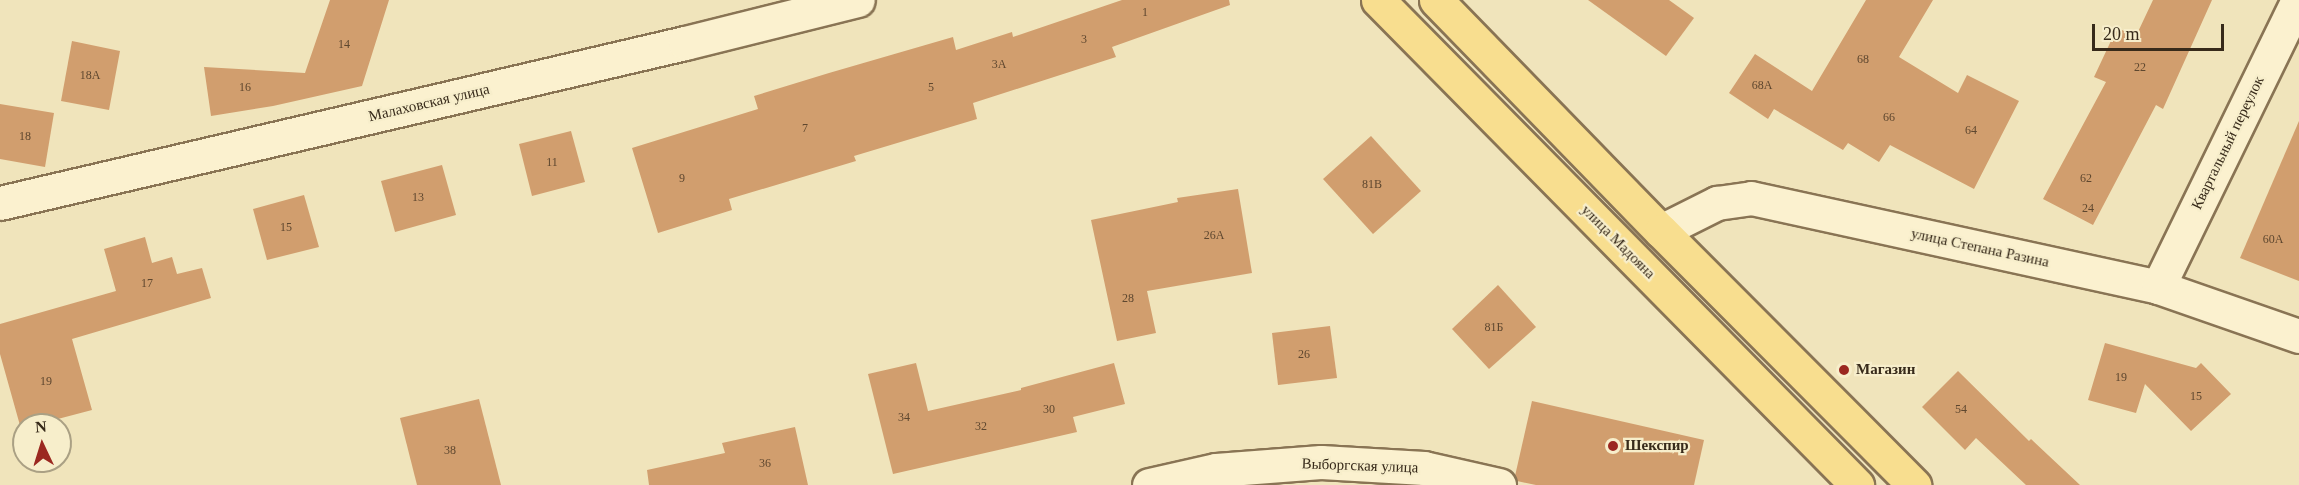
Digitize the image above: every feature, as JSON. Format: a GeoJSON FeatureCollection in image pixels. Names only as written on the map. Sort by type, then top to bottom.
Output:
{"type":"FeatureCollection","features":[{"type":"Feature","properties":{"kind":"main road","name":"улица Мадояна"},"geometry":{"type":"LineString","coordinates":[[1378,0],[1857,485]]}},
{"type":"Feature","properties":{"kind":"main road"},"geometry":{"type":"LineString","coordinates":[[1436,0],[1661,231],[1914,485]]}},
{"type":"Feature","properties":{"kind":"street","name":"Малаховская улица"},"geometry":{"type":"LineString","coordinates":[[0,203],[858,0]]}},
{"type":"Feature","properties":{"kind":"street","name":"Квартальный переулок"},"geometry":{"type":"LineString","coordinates":[[2158,287],[2298,0]]}},
{"type":"Feature","properties":{"kind":"street","name":"улица Степана Разина"},"geometry":{"type":"LineString","coordinates":[[1661,231],[1717,203],[1751,198],[2158,287],[2299,336]]}},
{"type":"Feature","properties":{"kind":"street","name":"Выборгская улица"},"geometry":{"type":"LineString","coordinates":[[1149,485],[1216,470],[1321,462],[1424,468],[1499,485]]}},
{"type":"Feature","properties":{"kind":"building"},"geometry":{"type":"Polygon","coordinates":[[[330,0],[389,0],[362,86],[273,106],[211,116],[204,67],[305,73],[330,0]]]}},
{"type":"Feature","properties":{"kind":"building"},"geometry":{"type":"Polygon","coordinates":[[[1122,0],[1229,0],[1230,5],[1112,47],[1116,57],[973,103],[977,119],[854,156],[856,161],[729,199],[732,210],[658,233],[632,148],[758,109],[754,96],[829,73],[953,37],[956,50],[1012,32],[1013,37],[1122,0]]]}},
{"type":"Feature","properties":{"kind":"building"},"geometry":{"type":"Polygon","coordinates":[[[1588,0],[1669,0],[1694,18],[1666,56],[1588,0]]]}},
{"type":"Feature","properties":{"kind":"building"},"geometry":{"type":"Polygon","coordinates":[[[1866,0],[1933,0],[1899,57],[1958,93],[1967,75],[2019,101],[1974,189],[1890,145],[1879,162],[1848,143],[1843,150],[1774,109],[1768,119],[1729,93],[1755,54],[1812,91],[1866,0]]]}},
{"type":"Feature","properties":{"kind":"building"},"geometry":{"type":"Polygon","coordinates":[[[2153,0],[2212,0],[2163,109],[2156,105],[2093,225],[2043,199],[2106,82],[2094,77],[2117,28],[2136,36],[2153,0]]]}},
{"type":"Feature","properties":{"kind":"building"},"geometry":{"type":"Polygon","coordinates":[[[72,41],[120,51],[109,110],[61,101],[72,41]]]}},
{"type":"Feature","properties":{"kind":"building"},"geometry":{"type":"Polygon","coordinates":[[[0,104],[54,113],[45,167],[0,159],[0,104]]]}},
{"type":"Feature","properties":{"kind":"building"},"geometry":{"type":"Polygon","coordinates":[[[2299,121],[2299,281],[2240,258],[2299,121]]]}},
{"type":"Feature","properties":{"kind":"building"},"geometry":{"type":"Polygon","coordinates":[[[571,131],[585,182],[532,196],[519,144],[571,131]]]}},
{"type":"Feature","properties":{"kind":"building"},"geometry":{"type":"Polygon","coordinates":[[[1371,136],[1421,191],[1373,234],[1323,179],[1371,136]]]}},
{"type":"Feature","properties":{"kind":"building"},"geometry":{"type":"Polygon","coordinates":[[[442,165],[456,215],[395,232],[381,181],[442,165]]]}},
{"type":"Feature","properties":{"kind":"building"},"geometry":{"type":"Polygon","coordinates":[[[1238,189],[1252,273],[1147,291],[1156,333],[1117,341],[1091,220],[1178,202],[1177,198],[1238,189]]]}},
{"type":"Feature","properties":{"kind":"building"},"geometry":{"type":"Polygon","coordinates":[[[304,195],[319,247],[267,260],[253,209],[304,195]]]}},
{"type":"Feature","properties":{"kind":"building"},"geometry":{"type":"Polygon","coordinates":[[[145,237],[152,263],[172,257],[177,274],[202,268],[211,298],[72,339],[92,410],[72,415],[72,413],[17,413],[0,354],[0,324],[116,291],[104,249],[145,237]]]}},
{"type":"Feature","properties":{"kind":"building"},"geometry":{"type":"Polygon","coordinates":[[[1498,285],[1536,327],[1489,369],[1452,329],[1498,285]]]}},
{"type":"Feature","properties":{"kind":"building"},"geometry":{"type":"Polygon","coordinates":[[[1330,326],[1337,378],[1278,385],[1272,333],[1330,326]]]}},
{"type":"Feature","properties":{"kind":"building"},"geometry":{"type":"Polygon","coordinates":[[[2105,343],[2196,368],[2201,363],[2231,394],[2191,431],[2145,384],[2136,413],[2088,400],[2105,343]]]}},
{"type":"Feature","properties":{"kind":"building"},"geometry":{"type":"Polygon","coordinates":[[[916,363],[928,411],[1021,390],[1021,388],[1114,363],[1125,404],[1073,417],[1077,432],[893,474],[868,374],[916,363]]]}},
{"type":"Feature","properties":{"kind":"building"},"geometry":{"type":"Polygon","coordinates":[[[1958,371],[2029,441],[2031,439],[2080,485],[2026,485],[1976,438],[1965,450],[1922,407],[1958,371]]]}},
{"type":"Feature","properties":{"kind":"building"},"geometry":{"type":"Polygon","coordinates":[[[479,399],[501,485],[417,485],[400,418],[479,399]]]}},
{"type":"Feature","properties":{"kind":"building"},"geometry":{"type":"Polygon","coordinates":[[[1532,401],[1704,440],[1694,485],[1536,485],[1517,481],[1515,476],[1532,401]]]}},
{"type":"Feature","properties":{"kind":"building"},"geometry":{"type":"Polygon","coordinates":[[[795,427],[808,485],[649,485],[647,470],[725,453],[722,443],[795,427]]]}},
{"type":"Feature","properties":{"kind":"place","name":"Магазин"},"geometry":{"type":"Point","coordinates":[1844,370]}},
{"type":"Feature","properties":{"kind":"place","name":"Шекспир"},"geometry":{"type":"Point","coordinates":[1613,446]}}]}
